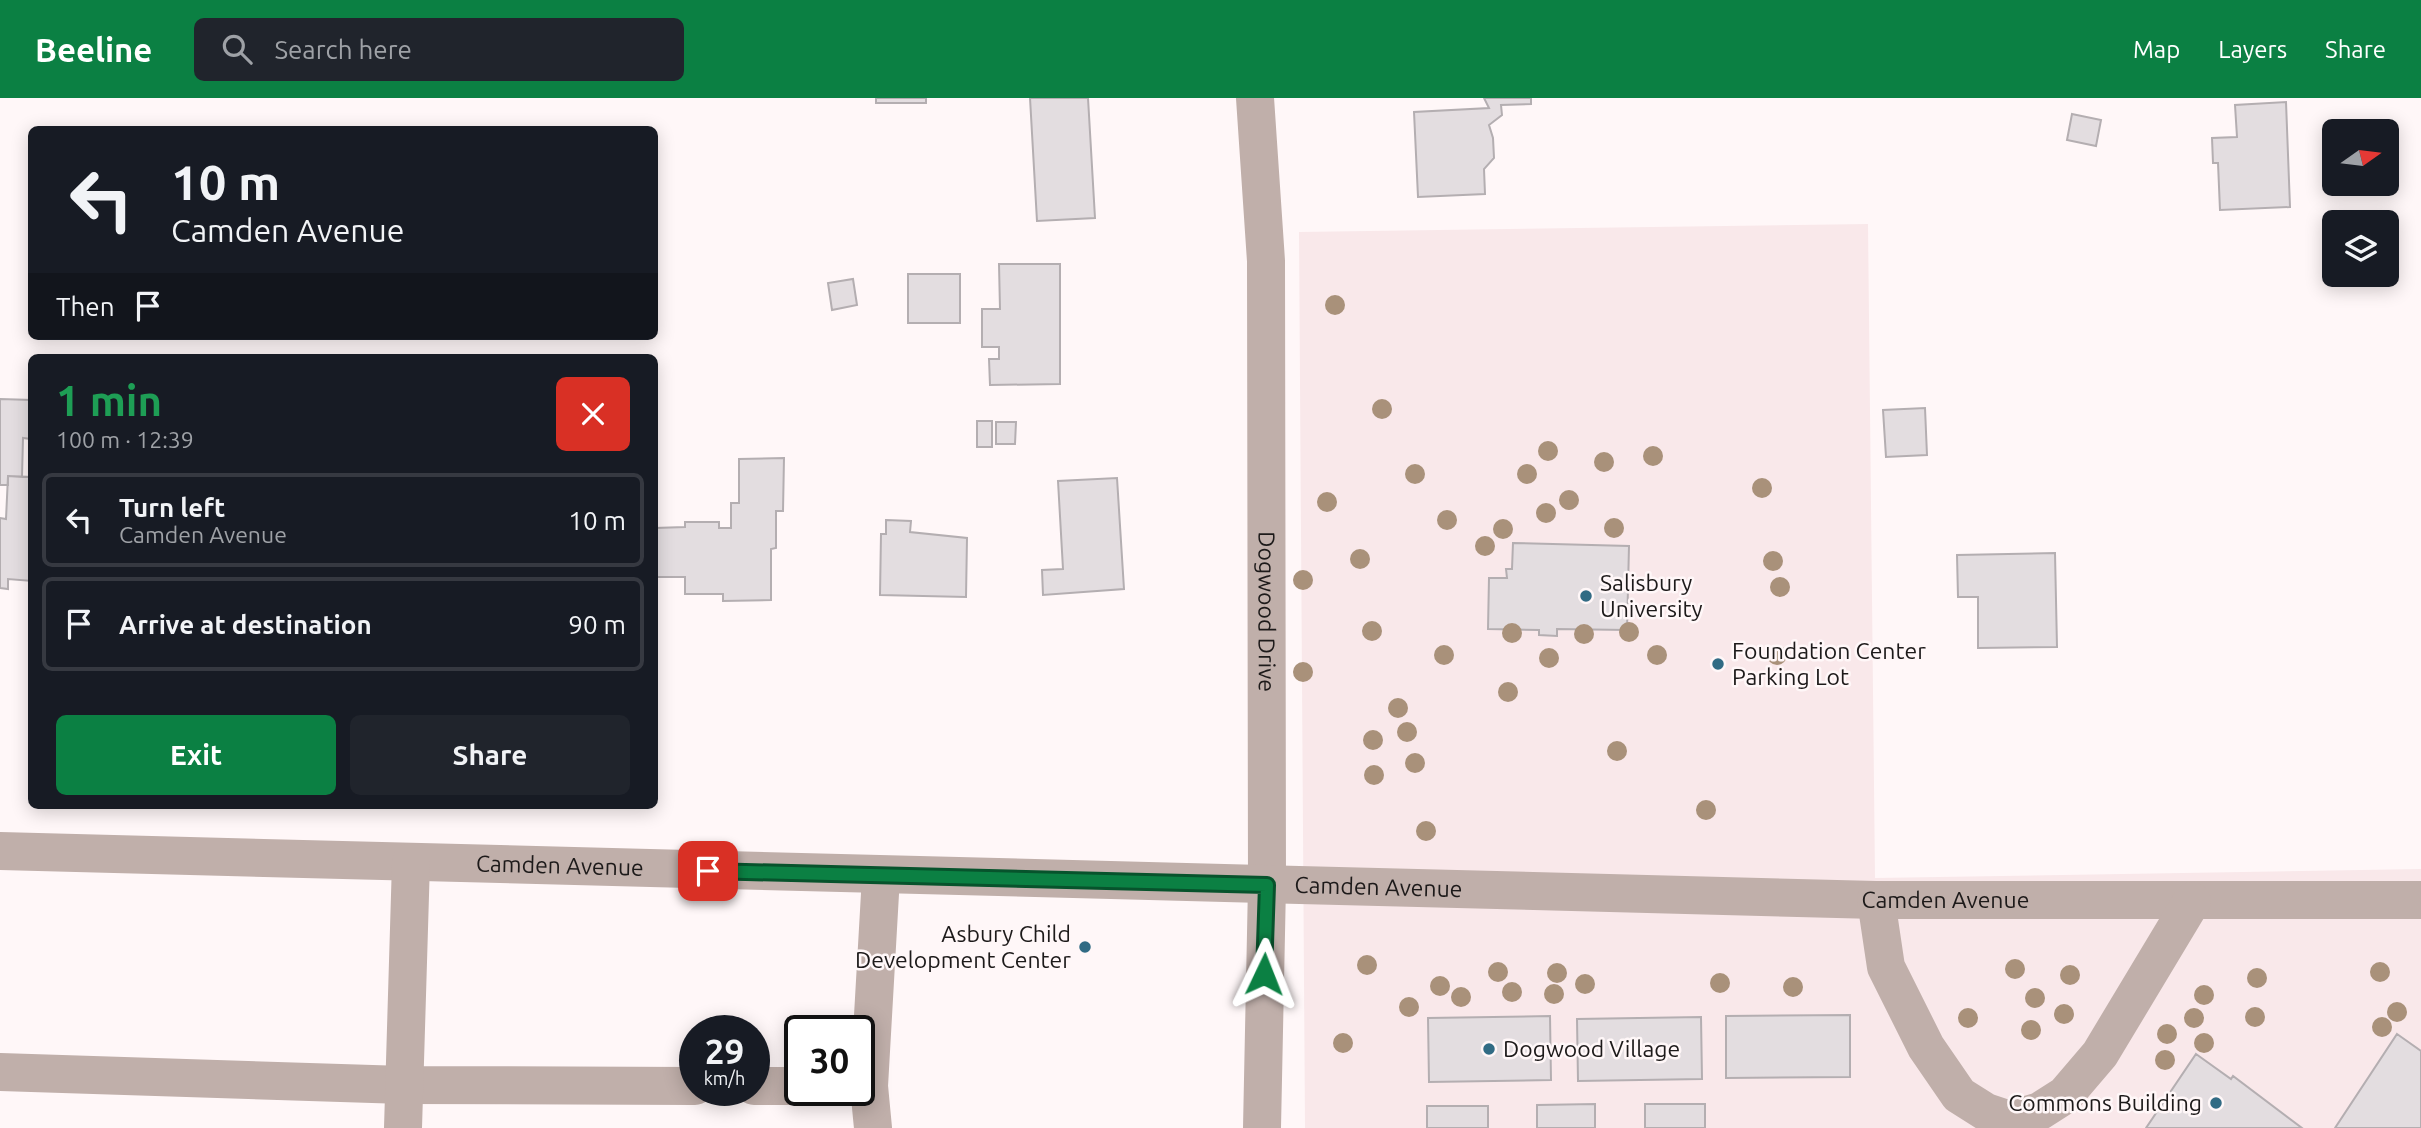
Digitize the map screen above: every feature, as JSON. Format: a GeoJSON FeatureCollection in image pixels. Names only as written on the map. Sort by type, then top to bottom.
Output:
{"type":"FeatureCollection","features":[{"type":"Feature","properties":{"kind":"street","name":"Dogwood Drive"},"geometry":{"type":"LineString","coordinates":[[1255,98],[1266,261],[1267,885],[1262,1128]]}},
{"type":"Feature","properties":{"kind":"street","name":"Camden Avenue"},"geometry":{"type":"LineString","coordinates":[[0,851],[1876,900],[2421,900]]}},
{"type":"Feature","properties":{"kind":"street"},"geometry":{"type":"LineString","coordinates":[[403,1128],[411,862]]}},
{"type":"Feature","properties":{"kind":"street"},"geometry":{"type":"LineString","coordinates":[[870,1015],[881,876]]}},
{"type":"Feature","properties":{"kind":"street"},"geometry":{"type":"LineString","coordinates":[[1876,900],[1886,967],[1926,1047],[1959,1095],[1986,1112],[2010,1120],[2040,1111],[2064,1095],[2100,1054],[2192,901]]}},
{"type":"Feature","properties":{"kind":"street"},"geometry":{"type":"LineString","coordinates":[[0,1072],[404,1085],[679,1086]]}},
{"type":"Feature","properties":{"kind":"street"},"geometry":{"type":"LineString","coordinates":[[868,1106],[873,1128]]}},
{"type":"Feature","properties":{"kind":"shaded area","name":"Salisbury University"},"geometry":{"type":"Polygon","coordinates":[[[1868,224],[1875,878],[2421,869],[2421,1128],[1305,1128],[1299,232],[1868,224]]]}},
{"type":"Feature","properties":{"kind":"building"},"geometry":{"type":"Polygon","coordinates":[[[876,98],[926,98],[926,103],[876,103],[876,98]]]}},
{"type":"Feature","properties":{"kind":"building"},"geometry":{"type":"Polygon","coordinates":[[[1030,98],[1088,98],[1095,218],[1037,221],[1030,98]]]}},
{"type":"Feature","properties":{"kind":"building"},"geometry":{"type":"Polygon","coordinates":[[[1484,98],[1531,98],[1531,104],[1501,105],[1502,115],[1489,125],[1494,158],[1484,169],[1485,194],[1418,197],[1414,112],[1489,108],[1484,98]]]}},
{"type":"Feature","properties":{"kind":"building"},"geometry":{"type":"Polygon","coordinates":[[[2286,102],[2290,207],[2220,210],[2218,163],[2213,163],[2212,138],[2237,137],[2235,105],[2286,102]]]}},
{"type":"Feature","properties":{"kind":"building"},"geometry":{"type":"Polygon","coordinates":[[[2072,114],[2101,120],[2096,146],[2067,140],[2072,114]]]}},
{"type":"Feature","properties":{"kind":"building"},"geometry":{"type":"Polygon","coordinates":[[[999,264],[1060,264],[1060,384],[990,385],[989,359],[999,359],[999,347],[982,347],[982,309],[1000,309],[999,264]]]}},
{"type":"Feature","properties":{"kind":"building"},"geometry":{"type":"Polygon","coordinates":[[[908,274],[960,274],[960,323],[908,323],[908,274]]]}},
{"type":"Feature","properties":{"kind":"building"},"geometry":{"type":"Polygon","coordinates":[[[853,279],[857,305],[832,310],[828,283],[853,279]]]}},
{"type":"Feature","properties":{"kind":"building"},"geometry":{"type":"Polygon","coordinates":[[[0,399],[28,400],[28,439],[23,438],[22,477],[8,476],[8,485],[0,485],[0,399]]]}},
{"type":"Feature","properties":{"kind":"building"},"geometry":{"type":"Polygon","coordinates":[[[1925,408],[1927,455],[1886,457],[1883,410],[1925,408]]]}},
{"type":"Feature","properties":{"kind":"building"},"geometry":{"type":"Polygon","coordinates":[[[977,421],[992,421],[992,447],[977,447],[977,421]]]}},
{"type":"Feature","properties":{"kind":"building"},"geometry":{"type":"Polygon","coordinates":[[[996,422],[1016,422],[1015,444],[996,444],[996,422]]]}},
{"type":"Feature","properties":{"kind":"building"},"geometry":{"type":"Polygon","coordinates":[[[784,458],[783,511],[776,511],[776,548],[771,549],[771,600],[723,601],[723,594],[685,594],[685,577],[658,577],[658,528],[685,527],[685,522],[719,522],[719,528],[731,528],[731,503],[739,503],[739,459],[784,458]]]}},
{"type":"Feature","properties":{"kind":"building"},"geometry":{"type":"Polygon","coordinates":[[[8,476],[28,477],[28,581],[8,579],[8,589],[0,588],[0,518],[6,519],[8,476]]]}},
{"type":"Feature","properties":{"kind":"building"},"geometry":{"type":"Polygon","coordinates":[[[1117,478],[1124,589],[1043,595],[1042,570],[1063,569],[1058,481],[1117,478]]]}},
{"type":"Feature","properties":{"kind":"building"},"geometry":{"type":"Polygon","coordinates":[[[886,520],[911,521],[910,532],[967,538],[966,597],[880,595],[881,534],[886,534],[886,520]]]}},
{"type":"Feature","properties":{"kind":"building"},"geometry":{"type":"Polygon","coordinates":[[[1513,543],[1629,546],[1627,630],[1557,629],[1557,636],[1539,635],[1539,630],[1488,629],[1489,578],[1507,578],[1506,569],[1512,569],[1513,543]]]}},
{"type":"Feature","properties":{"kind":"building"},"geometry":{"type":"Polygon","coordinates":[[[2055,553],[2057,647],[1978,648],[1978,597],[1958,597],[1957,555],[2055,553]]]}},
{"type":"Feature","properties":{"kind":"building","name":"Dogwood Village"},"geometry":{"type":"Polygon","coordinates":[[[1850,1015],[1850,1077],[1726,1078],[1726,1016],[1850,1015]]]}},
{"type":"Feature","properties":{"kind":"building","name":"Dogwood Village"},"geometry":{"type":"Polygon","coordinates":[[[1550,1016],[1551,1080],[1429,1082],[1428,1018],[1550,1016]]]}},
{"type":"Feature","properties":{"kind":"building","name":"Dogwood Village"},"geometry":{"type":"Polygon","coordinates":[[[1701,1017],[1702,1079],[1578,1081],[1577,1019],[1701,1017]]]}},
{"type":"Feature","properties":{"kind":"building"},"geometry":{"type":"Polygon","coordinates":[[[2397,1034],[2421,1051],[2421,1128],[2335,1128],[2397,1034]]]}},
{"type":"Feature","properties":{"kind":"building","name":"Commons Building"},"geometry":{"type":"Polygon","coordinates":[[[2196,1054],[2231,1079],[2233,1076],[2302,1128],[2146,1128],[2196,1054]]]}},
{"type":"Feature","properties":{"kind":"building","name":"Dogwood Village"},"geometry":{"type":"Polygon","coordinates":[[[1595,1104],[1595,1128],[1537,1128],[1537,1105],[1595,1104]]]}},
{"type":"Feature","properties":{"kind":"building","name":"Dogwood Village"},"geometry":{"type":"Polygon","coordinates":[[[1645,1104],[1705,1104],[1705,1128],[1645,1128],[1645,1104]]]}},
{"type":"Feature","properties":{"kind":"building","name":"Dogwood Village"},"geometry":{"type":"Polygon","coordinates":[[[1427,1106],[1488,1106],[1488,1128],[1427,1128],[1427,1106]]]}},
{"type":"Feature","properties":{"kind":"place","name":"Salisbury University"},"geometry":{"type":"Point","coordinates":[1586,596]}},
{"type":"Feature","properties":{"kind":"place","name":"Foundation Center Parking Lot"},"geometry":{"type":"Point","coordinates":[1718,664]}},
{"type":"Feature","properties":{"kind":"place","name":"Asbury Child Development Center"},"geometry":{"type":"Point","coordinates":[1085,947]}},
{"type":"Feature","properties":{"kind":"place","name":"Dogwood Village"},"geometry":{"type":"Point","coordinates":[1489,1049]}},
{"type":"Feature","properties":{"kind":"place","name":"Commons Building"},"geometry":{"type":"Point","coordinates":[2216,1103]}},
{"type":"Feature","properties":{"kind":"route"},"geometry":{"type":"LineString","coordinates":[[708,871],[1267,885],[1264,974]]}}]}
